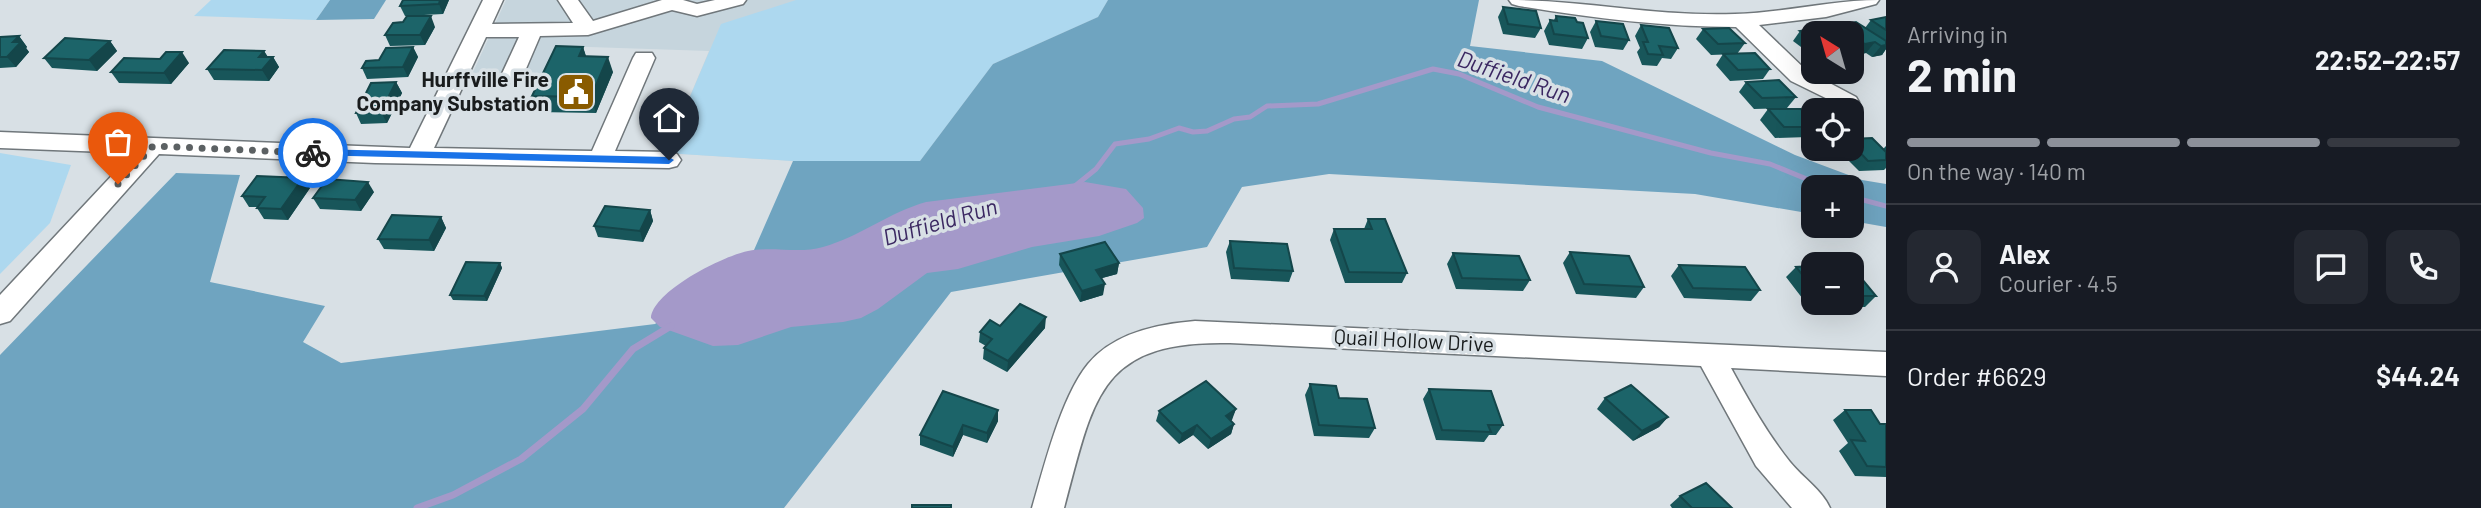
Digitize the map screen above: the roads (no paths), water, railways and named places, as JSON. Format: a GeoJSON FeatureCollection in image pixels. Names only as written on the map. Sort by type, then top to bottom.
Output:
{"type":"FeatureCollection","features":[{"type":"Feature","properties":{"kind":"street"},"geometry":{"type":"LineString","coordinates":[[418,156],[493,0]]}},
{"type":"Feature","properties":{"kind":"street"},"geometry":{"type":"LineString","coordinates":[[569,0],[588,29]]}},
{"type":"Feature","properties":{"kind":"street"},"geometry":{"type":"LineString","coordinates":[[478,31],[588,29],[623,8],[673,1],[689,12],[696,12],[736,0]]}},
{"type":"Feature","properties":{"kind":"street"},"geometry":{"type":"LineString","coordinates":[[1519,0],[1741,20],[1816,12],[1869,0]]}},
{"type":"Feature","properties":{"kind":"street"},"geometry":{"type":"LineString","coordinates":[[1741,20],[1799,76],[1840,98]]}},
{"type":"Feature","properties":{"kind":"street"},"geometry":{"type":"LineString","coordinates":[[510,78],[532,30]]}},
{"type":"Feature","properties":{"kind":"street"},"geometry":{"type":"LineString","coordinates":[[600,159],[644,58]]}},
{"type":"Feature","properties":{"kind":"street"},"geometry":{"type":"LineString","coordinates":[[0,140],[418,156],[669,160]]}},
{"type":"Feature","properties":{"kind":"street"},"geometry":{"type":"LineString","coordinates":[[0,313],[153,146]]}},
{"type":"Feature","properties":{"kind":"street","name":"Quail Hollow Drive"},"geometry":{"type":"LineString","coordinates":[[1048,508],[1090,384],[1098,371],[1111,360],[1157,337],[1210,331],[1886,364]]}},
{"type":"Feature","properties":{"kind":"street"},"geometry":{"type":"LineString","coordinates":[[1710,356],[1759,446],[1790,487],[1814,508]]}},
{"type":"Feature","properties":{"kind":"water"},"geometry":{"type":"Polygon","coordinates":[[[1085,182],[1126,189],[1143,208],[1144,218],[1099,236],[1032,247],[958,269],[927,273],[878,309],[861,318],[791,327],[738,345],[713,346],[660,327],[651,318],[663,297],[676,286],[707,267],[737,254],[757,250],[805,250],[823,247],[926,202],[1085,182]]]}},
{"type":"Feature","properties":{"kind":"waterway","name":"Duffield Run"},"geometry":{"type":"LineString","coordinates":[[1075,186],[1096,169],[1115,144],[1149,139],[1179,128],[1193,132],[1207,131],[1234,119],[1250,117],[1267,106],[1318,104],[1433,69],[1459,74],[1538,107],[1711,153],[1770,164],[1801,177]]}},
{"type":"Feature","properties":{"kind":"waterway","name":"Duffield Run"},"geometry":{"type":"LineString","coordinates":[[1864,200],[1886,206]]}},
{"type":"Feature","properties":{"kind":"waterway","name":"Duffield Run"},"geometry":{"type":"LineString","coordinates":[[417,508],[453,495],[521,459],[583,409],[633,349],[671,326]]}},
{"type":"Feature","properties":{"kind":"place","name":"Hurffville Fire Company Substation"},"geometry":{"type":"Point","coordinates":[576,92]}}]}
